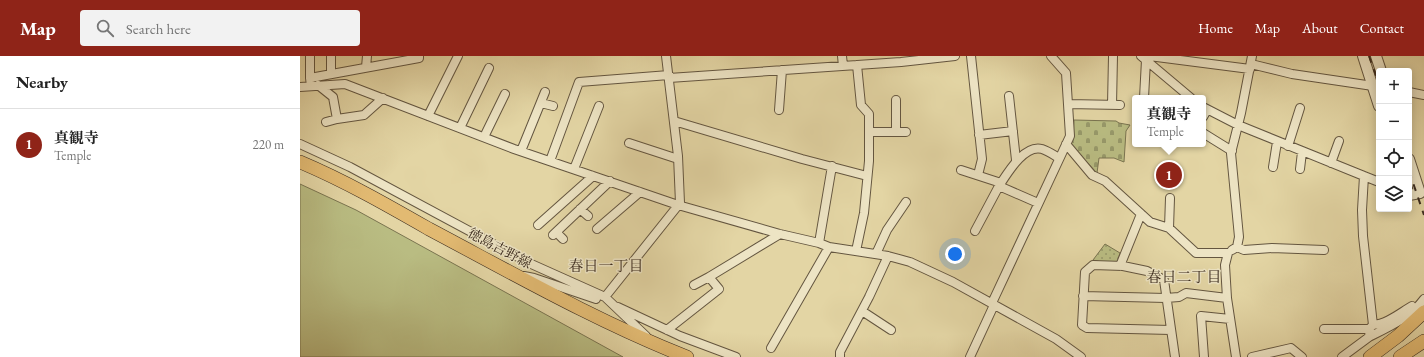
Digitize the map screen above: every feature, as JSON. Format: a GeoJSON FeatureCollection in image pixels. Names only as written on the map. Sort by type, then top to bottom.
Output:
{"type":"FeatureCollection","features":[{"type":"Feature","properties":{"kind":"main road","name":"徳島吉野線"},"geometry":{"type":"LineString","coordinates":[[300,162],[346,183],[574,306],[654,344],[687,357]]}},
{"type":"Feature","properties":{"kind":"main road"},"geometry":{"type":"LineString","coordinates":[[1370,357],[1398,336],[1424,312]]}},
{"type":"Feature","properties":{"kind":"main road"},"geometry":{"type":"LineString","coordinates":[[1400,357],[1424,341]]}},
{"type":"Feature","properties":{"kind":"main road"},"geometry":{"type":"LineString","coordinates":[[1407,357],[1424,350]]}},
{"type":"Feature","properties":{"kind":"street"},"geometry":{"type":"LineString","coordinates":[[310,56],[313,83],[333,97],[337,119]]}},
{"type":"Feature","properties":{"kind":"street"},"geometry":{"type":"LineString","coordinates":[[331,56],[331,74]]}},
{"type":"Feature","properties":{"kind":"street"},"geometry":{"type":"LineString","coordinates":[[366,56],[366,67]]}},
{"type":"Feature","properties":{"kind":"street"},"geometry":{"type":"LineString","coordinates":[[300,87],[313,83],[331,74],[419,58],[419,56]]}},
{"type":"Feature","properties":{"kind":"street"},"geometry":{"type":"LineString","coordinates":[[428,116],[458,56]]}},
{"type":"Feature","properties":{"kind":"street"},"geometry":{"type":"LineString","coordinates":[[513,274],[534,278],[598,299],[605,298],[680,203],[678,159],[666,56]]}},
{"type":"Feature","properties":{"kind":"street"},"geometry":{"type":"LineString","coordinates":[[842,56],[843,66]]}},
{"type":"Feature","properties":{"kind":"street"},"geometry":{"type":"LineString","coordinates":[[550,161],[579,82],[843,66],[955,56]]}},
{"type":"Feature","properties":{"kind":"street"},"geometry":{"type":"LineString","coordinates":[[971,56],[982,159],[978,175]]}},
{"type":"Feature","properties":{"kind":"street"},"geometry":{"type":"LineString","coordinates":[[970,357],[1038,203],[1070,136],[1066,73],[1051,56]]}},
{"type":"Feature","properties":{"kind":"street"},"geometry":{"type":"LineString","coordinates":[[1068,104],[1116,105],[1113,56]]}},
{"type":"Feature","properties":{"kind":"street"},"geometry":{"type":"LineString","coordinates":[[1363,56],[1378,104]]}},
{"type":"Feature","properties":{"kind":"street"},"geometry":{"type":"LineString","coordinates":[[1376,56],[1380,68]]}},
{"type":"Feature","properties":{"kind":"street"},"geometry":{"type":"LineString","coordinates":[[1145,57],[1167,57],[1251,63],[1292,74],[1373,86]]}},
{"type":"Feature","properties":{"kind":"street"},"geometry":{"type":"LineString","coordinates":[[1144,95],[1145,57]]}},
{"type":"Feature","properties":{"kind":"street"},"geometry":{"type":"LineString","coordinates":[[1145,57],[1188,95]]}},
{"type":"Feature","properties":{"kind":"street"},"geometry":{"type":"LineString","coordinates":[[1237,247],[1238,237],[1232,150],[1251,63]]}},
{"type":"Feature","properties":{"kind":"street"},"geometry":{"type":"LineString","coordinates":[[856,65],[861,105],[869,114],[869,161],[864,213],[856,251]]}},
{"type":"Feature","properties":{"kind":"street"},"geometry":{"type":"LineString","coordinates":[[460,128],[489,68]]}},
{"type":"Feature","properties":{"kind":"street"},"geometry":{"type":"LineString","coordinates":[[779,110],[782,70]]}},
{"type":"Feature","properties":{"kind":"street"},"geometry":{"type":"LineString","coordinates":[[313,83],[345,84],[521,151],[678,205],[829,247],[888,256],[910,262],[953,282],[1056,338],[1081,357]]}},
{"type":"Feature","properties":{"kind":"street"},"geometry":{"type":"LineString","coordinates":[[521,151],[545,92]]}},
{"type":"Feature","properties":{"kind":"street"},"geometry":{"type":"LineString","coordinates":[[1412,93],[1424,95]]}},
{"type":"Feature","properties":{"kind":"street"},"geometry":{"type":"LineString","coordinates":[[484,137],[505,94]]}},
{"type":"Feature","properties":{"kind":"street"},"geometry":{"type":"LineString","coordinates":[[1009,96],[1016,160]]}},
{"type":"Feature","properties":{"kind":"street"},"geometry":{"type":"LineString","coordinates":[[326,122],[364,115],[383,98]]}},
{"type":"Feature","properties":{"kind":"street"},"geometry":{"type":"LineString","coordinates":[[896,100],[896,132]]}},
{"type":"Feature","properties":{"kind":"street"},"geometry":{"type":"LineString","coordinates":[[541,103],[553,106]]}},
{"type":"Feature","properties":{"kind":"street"},"geometry":{"type":"LineString","coordinates":[[574,170],[599,106]]}},
{"type":"Feature","properties":{"kind":"street"},"geometry":{"type":"LineString","coordinates":[[1288,146],[1300,108]]}},
{"type":"Feature","properties":{"kind":"street"},"geometry":{"type":"LineString","coordinates":[[1206,112],[1277,142],[1376,181]]}},
{"type":"Feature","properties":{"kind":"street"},"geometry":{"type":"LineString","coordinates":[[674,121],[802,159],[867,176]]}},
{"type":"Feature","properties":{"kind":"street"},"geometry":{"type":"LineString","coordinates":[[979,136],[1013,131]]}},
{"type":"Feature","properties":{"kind":"street"},"geometry":{"type":"LineString","coordinates":[[869,132],[906,132]]}},
{"type":"Feature","properties":{"kind":"street"},"geometry":{"type":"LineString","coordinates":[[1206,135],[1232,150]]}},
{"type":"Feature","properties":{"kind":"street"},"geometry":{"type":"LineString","coordinates":[[1331,163],[1339,141]]}},
{"type":"Feature","properties":{"kind":"street"},"geometry":{"type":"LineString","coordinates":[[1273,168],[1277,142]]}},
{"type":"Feature","properties":{"kind":"street"},"geometry":{"type":"LineString","coordinates":[[629,143],[678,159]]}},
{"type":"Feature","properties":{"kind":"street"},"geometry":{"type":"LineString","coordinates":[[300,144],[350,167],[529,263],[605,298],[654,344]]}},
{"type":"Feature","properties":{"kind":"street"},"geometry":{"type":"LineString","coordinates":[[1066,144],[1092,175],[1105,181],[1150,222],[1169,228],[1196,253],[1228,253],[1237,247]]}},
{"type":"Feature","properties":{"kind":"street"},"geometry":{"type":"LineString","coordinates":[[975,231],[1000,185],[1016,160],[1034,148],[1042,149],[1059,158]]}},
{"type":"Feature","properties":{"kind":"street"},"geometry":{"type":"LineString","coordinates":[[1300,169],[1302,152]]}},
{"type":"Feature","properties":{"kind":"street"},"geometry":{"type":"LineString","coordinates":[[819,243],[832,166]]}},
{"type":"Feature","properties":{"kind":"street"},"geometry":{"type":"LineString","coordinates":[[1412,166],[1423,192],[1412,194]]}},
{"type":"Feature","properties":{"kind":"street"},"geometry":{"type":"LineString","coordinates":[[961,170],[978,175],[1038,203]]}},
{"type":"Feature","properties":{"kind":"street"},"geometry":{"type":"LineString","coordinates":[[538,226],[593,176]]}},
{"type":"Feature","properties":{"kind":"street"},"geometry":{"type":"LineString","coordinates":[[1364,176],[1362,210],[1363,236],[1371,330]]}},
{"type":"Feature","properties":{"kind":"street"},"geometry":{"type":"LineString","coordinates":[[563,239],[554,234],[610,181]]}},
{"type":"Feature","properties":{"kind":"street"},"geometry":{"type":"LineString","coordinates":[[597,229],[640,192]]}},
{"type":"Feature","properties":{"kind":"street"},"geometry":{"type":"LineString","coordinates":[[1169,228],[1170,198]]}},
{"type":"Feature","properties":{"kind":"street"},"geometry":{"type":"LineString","coordinates":[[876,254],[887,230],[906,202]]}},
{"type":"Feature","properties":{"kind":"street"},"geometry":{"type":"LineString","coordinates":[[580,209],[588,216]]}},
{"type":"Feature","properties":{"kind":"street"},"geometry":{"type":"LineString","coordinates":[[1120,266],[1141,214]]}},
{"type":"Feature","properties":{"kind":"street"},"geometry":{"type":"LineString","coordinates":[[694,285],[780,234]]}},
{"type":"Feature","properties":{"kind":"street"},"geometry":{"type":"LineString","coordinates":[[770,348],[829,247]]}},
{"type":"Feature","properties":{"kind":"street"},"geometry":{"type":"LineString","coordinates":[[1237,247],[1244,250],[1272,248],[1324,250]]}},
{"type":"Feature","properties":{"kind":"street"},"geometry":{"type":"LineString","coordinates":[[1228,253],[1225,265],[1227,298],[1236,357]]}},
{"type":"Feature","properties":{"kind":"street"},"geometry":{"type":"LineString","coordinates":[[840,357],[840,352],[862,311],[888,256]]}},
{"type":"Feature","properties":{"kind":"street"},"geometry":{"type":"LineString","coordinates":[[1171,330],[1087,328],[1082,325],[1085,272],[1093,265],[1120,266],[1147,271],[1164,280],[1171,330],[1174,357]]}},
{"type":"Feature","properties":{"kind":"street"},"geometry":{"type":"LineString","coordinates":[[667,330],[719,289],[709,276]]}},
{"type":"Feature","properties":{"kind":"street"},"geometry":{"type":"LineString","coordinates":[[1084,296],[1166,298],[1179,297],[1186,293],[1227,298]]}},
{"type":"Feature","properties":{"kind":"street"},"geometry":{"type":"LineString","coordinates":[[1324,329],[1371,330],[1405,317],[1418,307],[1424,299]]}},
{"type":"Feature","properties":{"kind":"street"},"geometry":{"type":"LineString","coordinates":[[1342,357],[1378,324],[1389,320],[1424,299]]}},
{"type":"Feature","properties":{"kind":"street"},"geometry":{"type":"LineString","coordinates":[[613,306],[623,309],[667,330],[736,357]]}},
{"type":"Feature","properties":{"kind":"street"},"geometry":{"type":"LineString","coordinates":[[862,311],[891,330]]}},
{"type":"Feature","properties":{"kind":"street"},"geometry":{"type":"LineString","coordinates":[[1204,357],[1201,316],[1230,319]]}},
{"type":"Feature","properties":{"kind":"street"},"geometry":{"type":"LineString","coordinates":[[1252,357],[1291,348],[1302,357]]}},
{"type":"Feature","properties":{"kind":"green space"},"geometry":{"type":"Polygon","coordinates":[[[1074,120],[1116,121],[1130,125],[1126,131],[1124,162],[1114,158],[1099,158],[1097,173],[1069,143],[1073,138],[1074,120]]]}},
{"type":"Feature","properties":{"kind":"green space"},"geometry":{"type":"Polygon","coordinates":[[[300,184],[356,210],[623,357],[300,357],[300,184]]]}},
{"type":"Feature","properties":{"kind":"green space"},"geometry":{"type":"Polygon","coordinates":[[[1105,244],[1120,253],[1117,262],[1105,263],[1093,260],[1105,244]]]}},
{"type":"Feature","properties":{"kind":"railway"},"geometry":{"type":"LineString","coordinates":[[1369,56],[1376,76]]}},
{"type":"Feature","properties":{"kind":"railway"},"geometry":{"type":"LineString","coordinates":[[1411,176],[1424,215]]}},
{"type":"Feature","properties":{"kind":"place","name":"真観寺"},"geometry":{"type":"Point","coordinates":[1169,175]}},
{"type":"Feature","properties":{"kind":"district","name":"春日一丁目"},"geometry":{"type":"Point","coordinates":[606,266]}},
{"type":"Feature","properties":{"kind":"district","name":"春日二丁目"},"geometry":{"type":"Point","coordinates":[1184,277]}}]}
